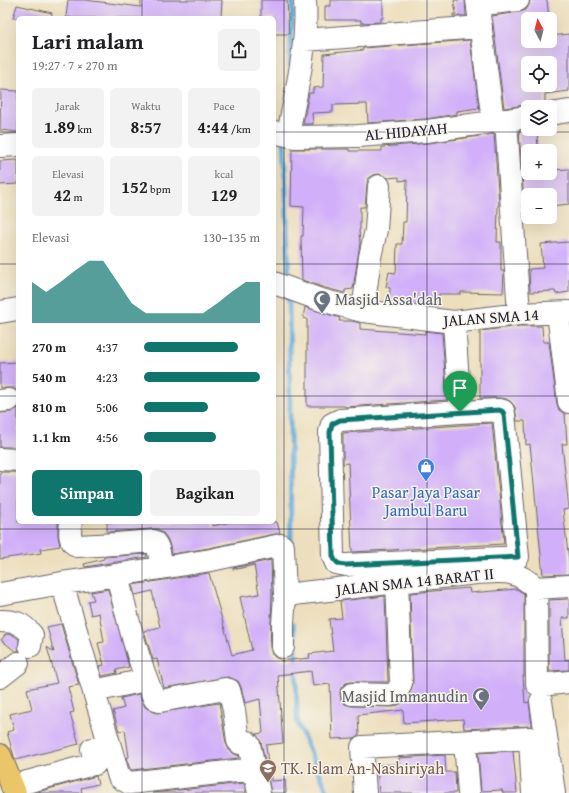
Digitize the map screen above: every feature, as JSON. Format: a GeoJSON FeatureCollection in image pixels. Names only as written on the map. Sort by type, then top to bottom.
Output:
{"type":"FeatureCollection","features":[{"type":"Feature","properties":{"kind":"main road"},"geometry":{"type":"LineString","coordinates":[[0,755],[13,790]]}},
{"type":"Feature","properties":{"kind":"street"},"geometry":{"type":"LineString","coordinates":[[282,134],[302,60],[306,27],[305,0]]}},
{"type":"Feature","properties":{"kind":"street"},"geometry":{"type":"LineString","coordinates":[[477,0],[484,4],[518,0]]}},
{"type":"Feature","properties":{"kind":"street"},"geometry":{"type":"LineString","coordinates":[[477,0],[481,28],[500,120],[519,314]]}},
{"type":"Feature","properties":{"kind":"street"},"geometry":{"type":"LineString","coordinates":[[304,40],[481,28]]}},
{"type":"Feature","properties":{"kind":"street"},"geometry":{"type":"LineString","coordinates":[[557,113],[569,112]]}},
{"type":"Feature","properties":{"kind":"street","name":"AL HIDAYAH"},"geometry":{"type":"LineString","coordinates":[[282,134],[302,137],[427,131],[521,118]]}},
{"type":"Feature","properties":{"kind":"street"},"geometry":{"type":"LineString","coordinates":[[0,146],[16,144]]}},
{"type":"Feature","properties":{"kind":"street"},"geometry":{"type":"LineString","coordinates":[[363,311],[370,257],[376,230],[379,186]]}},
{"type":"Feature","properties":{"kind":"street","name":"JALAN SMA 14"},"geometry":{"type":"LineString","coordinates":[[285,287],[322,300],[363,311],[454,322],[519,314],[563,312]]}},
{"type":"Feature","properties":{"kind":"street"},"geometry":{"type":"LineString","coordinates":[[0,312],[16,309]]}},
{"type":"Feature","properties":{"kind":"street"},"geometry":{"type":"LineString","coordinates":[[563,312],[569,402]]}},
{"type":"Feature","properties":{"kind":"street"},"geometry":{"type":"LineString","coordinates":[[454,322],[460,412]]}},
{"type":"Feature","properties":{"kind":"street"},"geometry":{"type":"LineString","coordinates":[[499,410],[504,412],[517,565],[341,565],[334,560],[330,432],[332,424],[340,420],[460,412],[499,410]]}},
{"type":"Feature","properties":{"kind":"street"},"geometry":{"type":"LineString","coordinates":[[0,459],[16,460]]}},
{"type":"Feature","properties":{"kind":"street"},"geometry":{"type":"LineString","coordinates":[[70,524],[70,539],[77,546],[153,541],[158,546],[161,568]]}},
{"type":"Feature","properties":{"kind":"street"},"geometry":{"type":"LineString","coordinates":[[0,594],[210,560],[282,545],[289,594],[283,624],[283,647]]}},
{"type":"Feature","properties":{"kind":"street","name":"JALAN SMA 14 BARAT II"},"geometry":{"type":"LineString","coordinates":[[289,594],[397,581],[507,572],[517,565],[520,575],[536,588]]}},
{"type":"Feature","properties":{"kind":"street"},"geometry":{"type":"LineString","coordinates":[[117,575],[131,631],[146,680],[154,698],[158,701],[226,688],[229,690],[234,710],[238,741],[240,743],[249,743],[260,793]]}},
{"type":"Feature","properties":{"kind":"street"},"geometry":{"type":"LineString","coordinates":[[352,694],[390,695],[394,694],[398,690],[401,683],[397,581]]}},
{"type":"Feature","properties":{"kind":"street"},"geometry":{"type":"LineString","coordinates":[[62,583],[118,777],[129,783],[170,786],[254,769]]}},
{"type":"Feature","properties":{"kind":"street"},"geometry":{"type":"LineString","coordinates":[[569,586],[536,588],[537,684],[569,682]]}},
{"type":"Feature","properties":{"kind":"street"},"geometry":{"type":"LineString","coordinates":[[0,621],[16,622],[25,627],[32,636],[30,646]]}},
{"type":"Feature","properties":{"kind":"street"},"geometry":{"type":"LineString","coordinates":[[0,677],[18,664]]}},
{"type":"Feature","properties":{"kind":"street"},"geometry":{"type":"LineString","coordinates":[[94,691],[146,680]]}},
{"type":"Feature","properties":{"kind":"street"},"geometry":{"type":"LineString","coordinates":[[541,701],[554,793]]}},
{"type":"Feature","properties":{"kind":"street"},"geometry":{"type":"LineString","coordinates":[[365,793],[362,747],[530,738],[533,793]]}},
{"type":"Feature","properties":{"kind":"street"},"geometry":{"type":"LineString","coordinates":[[465,742],[469,793]]}},
{"type":"Feature","properties":{"kind":"street"},"geometry":{"type":"LineString","coordinates":[[13,790],[94,764],[95,762],[92,749],[109,746]]}},
{"type":"Feature","properties":{"kind":"building"},"geometry":{"type":"Polygon","coordinates":[[[68,0],[85,0],[141,7],[141,0],[222,0],[221,16],[66,16],[68,0]]]}},
{"type":"Feature","properties":{"kind":"building"},"geometry":{"type":"Polygon","coordinates":[[[261,0],[287,0],[289,34],[276,34],[276,16],[261,16],[261,0]]]}},
{"type":"Feature","properties":{"kind":"building"},"geometry":{"type":"Polygon","coordinates":[[[331,0],[383,0],[383,18],[381,18],[381,22],[361,23],[361,20],[325,20],[325,6],[331,6],[331,0]]]}},
{"type":"Feature","properties":{"kind":"building"},"geometry":{"type":"Polygon","coordinates":[[[454,0],[465,0],[466,16],[453,16],[453,14],[456,14],[454,0]]]}},
{"type":"Feature","properties":{"kind":"building"},"geometry":{"type":"Polygon","coordinates":[[[530,0],[547,0],[548,12],[521,12],[521,48],[557,48],[557,35],[569,34],[569,91],[545,94],[545,100],[521,100],[521,106],[504,108],[492,16],[526,10],[530,0]]]}},
{"type":"Feature","properties":{"kind":"building"},"geometry":{"type":"Polygon","coordinates":[[[17,5],[52,13],[51,16],[16,16],[16,18],[13,18],[17,5]]]}},
{"type":"Feature","properties":{"kind":"building"},"geometry":{"type":"Polygon","coordinates":[[[470,40],[479,108],[457,111],[457,114],[426,119],[368,123],[367,104],[333,105],[333,112],[312,113],[313,124],[303,124],[309,93],[313,93],[313,88],[323,87],[324,54],[363,50],[363,48],[470,40]]]}},
{"type":"Feature","properties":{"kind":"building"},"geometry":{"type":"Polygon","coordinates":[[[1,90],[16,91],[16,132],[0,130],[1,90]]]}},
{"type":"Feature","properties":{"kind":"building"},"geometry":{"type":"Polygon","coordinates":[[[519,131],[521,131],[521,136],[537,136],[538,144],[521,144],[521,160],[519,131]]]}},
{"type":"Feature","properties":{"kind":"building"},"geometry":{"type":"Polygon","coordinates":[[[494,134],[499,205],[497,242],[501,242],[501,271],[504,271],[503,293],[461,292],[461,294],[439,294],[437,307],[389,302],[390,288],[386,287],[389,272],[396,273],[397,244],[402,244],[403,222],[406,222],[407,180],[399,181],[399,177],[388,178],[379,174],[373,175],[368,179],[365,207],[360,207],[360,243],[353,289],[345,290],[345,293],[302,280],[301,236],[303,236],[304,207],[291,206],[292,149],[349,149],[349,151],[382,151],[382,147],[429,143],[494,134]]]}},
{"type":"Feature","properties":{"kind":"building"},"geometry":{"type":"Polygon","coordinates":[[[16,160],[16,184],[0,185],[0,161],[16,160]]]}},
{"type":"Feature","properties":{"kind":"building"},"geometry":{"type":"Polygon","coordinates":[[[569,169],[569,204],[557,205],[557,188],[523,188],[522,180],[557,180],[557,170],[569,169]]]}},
{"type":"Feature","properties":{"kind":"building"},"geometry":{"type":"Polygon","coordinates":[[[569,242],[569,292],[556,294],[555,291],[530,292],[529,269],[543,268],[541,244],[569,242]]]}},
{"type":"Feature","properties":{"kind":"building"},"geometry":{"type":"Polygon","coordinates":[[[305,307],[340,318],[339,321],[352,321],[360,323],[360,329],[425,334],[425,331],[442,333],[447,400],[345,407],[307,406],[307,319],[303,318],[305,307]]]}},
{"type":"Feature","properties":{"kind":"building"},"geometry":{"type":"Polygon","coordinates":[[[520,326],[542,326],[543,342],[549,342],[557,404],[559,410],[565,414],[567,444],[562,444],[569,509],[563,510],[569,574],[543,575],[530,444],[526,445],[525,421],[517,421],[515,407],[506,399],[480,398],[480,331],[520,326]]]}},
{"type":"Feature","properties":{"kind":"building"},"geometry":{"type":"Polygon","coordinates":[[[16,362],[16,390],[14,388],[0,388],[0,363],[16,362]]]}},
{"type":"Feature","properties":{"kind":"building"},"geometry":{"type":"Polygon","coordinates":[[[16,409],[16,447],[0,447],[0,413],[11,412],[16,409]]]}},
{"type":"Feature","properties":{"kind":"building","name":"Pasar Jaya Pasar Jambul Baru"},"geometry":{"type":"Polygon","coordinates":[[[492,423],[504,544],[352,552],[348,463],[343,464],[343,433],[492,423]]]}},
{"type":"Feature","properties":{"kind":"building"},"geometry":{"type":"Polygon","coordinates":[[[0,472],[16,472],[16,524],[58,524],[60,546],[40,549],[41,553],[0,559],[0,472]]]}},
{"type":"Feature","properties":{"kind":"building"},"geometry":{"type":"Polygon","coordinates":[[[277,522],[280,533],[172,554],[168,540],[158,529],[107,532],[107,524],[212,524],[212,526],[222,524],[276,524],[277,522]]]}},
{"type":"Feature","properties":{"kind":"building"},"geometry":{"type":"Polygon","coordinates":[[[147,554],[147,557],[85,567],[84,564],[104,559],[104,557],[147,554]]]}},
{"type":"Feature","properties":{"kind":"building"},"geometry":{"type":"Polygon","coordinates":[[[271,560],[272,595],[270,647],[272,654],[281,661],[310,658],[309,654],[333,651],[329,619],[342,618],[340,601],[385,596],[388,682],[346,683],[341,688],[341,700],[345,704],[352,706],[394,707],[404,702],[410,693],[413,683],[410,593],[469,588],[470,593],[517,589],[524,594],[523,676],[525,703],[529,702],[532,726],[464,729],[463,719],[404,723],[403,710],[358,715],[359,735],[354,738],[332,739],[330,684],[313,686],[311,671],[278,675],[283,743],[266,745],[271,781],[285,780],[286,793],[271,793],[261,742],[256,734],[263,733],[260,699],[245,703],[238,681],[228,677],[164,688],[157,659],[153,660],[144,631],[160,627],[152,591],[135,595],[132,585],[209,573],[232,655],[252,650],[240,597],[259,594],[254,565],[233,570],[233,568],[271,560]]]}},
{"type":"Feature","properties":{"kind":"building"},"geometry":{"type":"Polygon","coordinates":[[[108,589],[129,667],[116,670],[117,673],[102,676],[99,666],[104,665],[98,643],[104,642],[99,613],[91,615],[88,601],[94,600],[91,592],[108,589]]]}},
{"type":"Feature","properties":{"kind":"building"},"geometry":{"type":"Polygon","coordinates":[[[569,599],[569,618],[562,618],[565,660],[569,659],[569,670],[549,671],[549,600],[569,599]]]}},
{"type":"Feature","properties":{"kind":"building"},"geometry":{"type":"Polygon","coordinates":[[[61,624],[79,685],[68,687],[74,712],[70,713],[79,744],[15,760],[7,732],[14,730],[10,714],[32,709],[27,689],[57,683],[47,647],[54,652],[47,627],[61,624]]]}},
{"type":"Feature","properties":{"kind":"building"},"geometry":{"type":"Polygon","coordinates":[[[6,634],[13,635],[19,639],[19,651],[15,651],[1,640],[6,634]]]}},
{"type":"Feature","properties":{"kind":"building"},"geometry":{"type":"Polygon","coordinates":[[[139,694],[145,707],[157,713],[219,703],[226,743],[229,750],[236,755],[239,755],[239,758],[130,769],[126,758],[129,757],[125,730],[119,731],[113,711],[124,708],[121,698],[139,694]]]}},
{"type":"Feature","properties":{"kind":"building"},"geometry":{"type":"Polygon","coordinates":[[[513,751],[517,793],[503,793],[502,790],[481,791],[478,753],[513,751]]]}},
{"type":"Feature","properties":{"kind":"building"},"geometry":{"type":"Polygon","coordinates":[[[445,755],[446,772],[455,772],[456,793],[379,793],[377,765],[399,764],[399,758],[445,755]]]}},
{"type":"Feature","properties":{"kind":"building"},"geometry":{"type":"Polygon","coordinates":[[[96,776],[98,784],[81,788],[82,793],[34,793],[96,776]]]}},
{"type":"Feature","properties":{"kind":"building"},"geometry":{"type":"Polygon","coordinates":[[[244,783],[246,793],[152,793],[244,783]]]}},
{"type":"Feature","properties":{"kind":"waterway"},"geometry":{"type":"LineString","coordinates":[[290,65],[293,0]]}},
{"type":"Feature","properties":{"kind":"waterway"},"geometry":{"type":"LineString","coordinates":[[284,139],[289,283]]}},
{"type":"Feature","properties":{"kind":"waterway"},"geometry":{"type":"LineString","coordinates":[[289,295],[291,545]]}},
{"type":"Feature","properties":{"kind":"waterway"},"geometry":{"type":"LineString","coordinates":[[293,625],[296,659],[297,721],[328,793]]}},
{"type":"Feature","properties":{"kind":"place","name":"Masjid Assa'dah"},"geometry":{"type":"Point","coordinates":[322,314]}},
{"type":"Feature","properties":{"kind":"place","name":"Pasar Jaya Pasar Jambul Baru"},"geometry":{"type":"Point","coordinates":[426,482]}},
{"type":"Feature","properties":{"kind":"place","name":"Masjid Immanudin"},"geometry":{"type":"Point","coordinates":[481,711]}},
{"type":"Feature","properties":{"kind":"place","name":"TK. Islam An-Nashiriyah"},"geometry":{"type":"Point","coordinates":[268,783]}},
{"type":"Feature","properties":{"kind":"route"},"geometry":{"type":"LineString","coordinates":[[501,410],[504,412],[518,557],[346,565],[336,563],[333,556],[330,432],[332,424],[340,420],[460,412],[501,410]]}}]}
